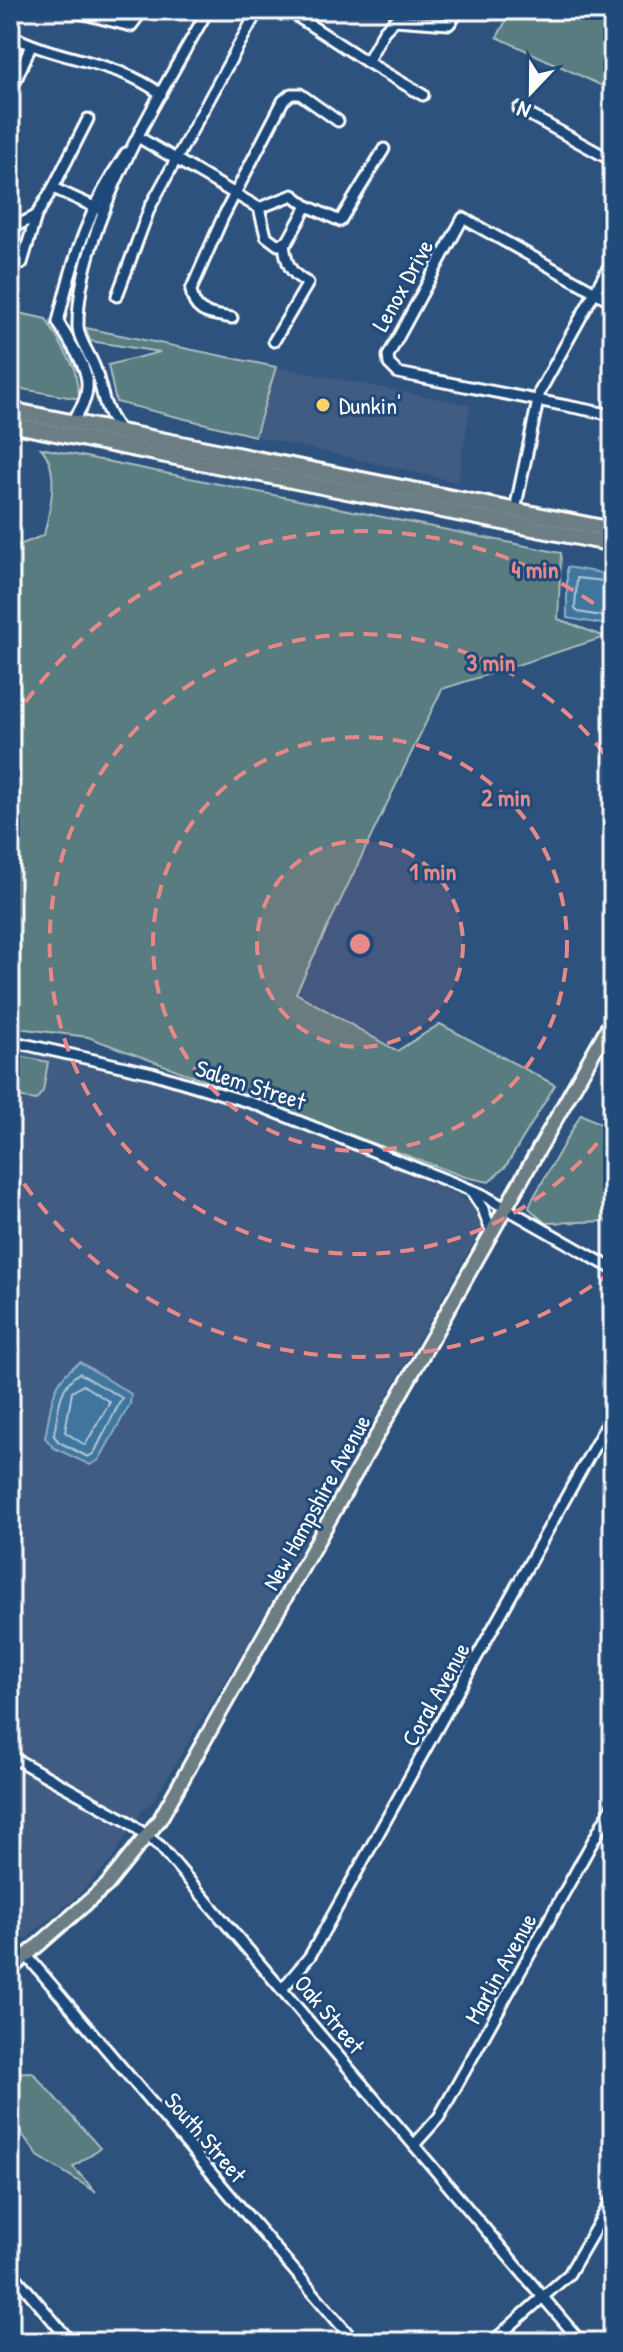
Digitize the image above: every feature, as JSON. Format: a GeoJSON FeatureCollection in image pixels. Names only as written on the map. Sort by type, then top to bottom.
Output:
{"type":"FeatureCollection","features":[{"type":"Feature","properties":{"kind":"highway"},"geometry":{"type":"LineString","coordinates":[[10,410],[613,530]]}},
{"type":"Feature","properties":{"kind":"highway"},"geometry":{"type":"LineString","coordinates":[[10,424],[613,544]]}},
{"type":"Feature","properties":{"kind":"main road","name":"New Hampshire Avenue"},"geometry":{"type":"LineString","coordinates":[[10,1970],[107,1885],[148,1836],[265,1638],[613,1018]]}},
{"type":"Feature","properties":{"kind":"street"},"geometry":{"type":"LineString","coordinates":[[80,13],[131,26],[143,10]]}},
{"type":"Feature","properties":{"kind":"street"},"geometry":{"type":"LineString","coordinates":[[117,296],[150,207],[258,10]]}},
{"type":"Feature","properties":{"kind":"street"},"geometry":{"type":"LineString","coordinates":[[287,10],[423,95]]}},
{"type":"Feature","properties":{"kind":"street"},"geometry":{"type":"LineString","coordinates":[[388,10],[395,20]]}},
{"type":"Feature","properties":{"kind":"street"},"geometry":{"type":"LineString","coordinates":[[367,62],[384,31],[395,20],[449,24],[460,10]]}},
{"type":"Feature","properties":{"kind":"street"},"geometry":{"type":"LineString","coordinates":[[71,422],[83,408],[88,385],[79,357],[58,322],[75,251],[93,207],[138,137],[204,11]]}},
{"type":"Feature","properties":{"kind":"street"},"geometry":{"type":"LineString","coordinates":[[10,35],[31,46],[130,74],[161,94]]}},
{"type":"Feature","properties":{"kind":"street"},"geometry":{"type":"LineString","coordinates":[[10,93],[31,46]]}},
{"type":"Feature","properties":{"kind":"street"},"geometry":{"type":"LineString","coordinates":[[232,318],[199,311],[192,303],[191,290],[235,193],[283,101],[291,94],[300,94],[338,121]]}},
{"type":"Feature","properties":{"kind":"street"},"geometry":{"type":"LineString","coordinates":[[519,109],[613,161]]}},
{"type":"Feature","properties":{"kind":"street"},"geometry":{"type":"LineString","coordinates":[[10,267],[22,263],[36,216],[88,119]]}},
{"type":"Feature","properties":{"kind":"street"},"geometry":{"type":"LineString","coordinates":[[138,137],[259,208],[266,236],[271,242],[284,244]]}},
{"type":"Feature","properties":{"kind":"street"},"geometry":{"type":"LineString","coordinates":[[121,432],[104,409],[97,375],[78,328],[81,290],[106,212],[138,137]]}},
{"type":"Feature","properties":{"kind":"street"},"geometry":{"type":"LineString","coordinates":[[259,208],[293,195],[307,206],[340,221],[384,149]]}},
{"type":"Feature","properties":{"kind":"street"},"geometry":{"type":"LineString","coordinates":[[53,188],[106,212]]}},
{"type":"Feature","properties":{"kind":"street"},"geometry":{"type":"LineString","coordinates":[[274,341],[308,283],[291,271],[285,260],[284,244],[307,206]]}},
{"type":"Feature","properties":{"kind":"street"},"geometry":{"type":"LineString","coordinates":[[10,229],[36,216]]}},
{"type":"Feature","properties":{"kind":"street","name":"Lenox Drive"},"geometry":{"type":"LineString","coordinates":[[613,302],[463,218],[388,351],[389,364],[398,373],[613,415]]}},
{"type":"Feature","properties":{"kind":"street"},"geometry":{"type":"LineString","coordinates":[[515,510],[537,399],[613,259]]}},
{"type":"Feature","properties":{"kind":"street","name":"Salem Street"},"geometry":{"type":"LineString","coordinates":[[10,1041],[152,1073],[255,1104],[507,1208],[613,1269]]}},
{"type":"Feature","properties":{"kind":"street"},"geometry":{"type":"LineString","coordinates":[[472,1192],[480,1202],[492,1234]]}},
{"type":"Feature","properties":{"kind":"street","name":"Coral Avenue"},"geometry":{"type":"LineString","coordinates":[[283,1988],[310,1956],[613,1413]]}},
{"type":"Feature","properties":{"kind":"street","name":"Oak Street"},"geometry":{"type":"LineString","coordinates":[[10,1756],[148,1836],[174,1861],[581,2342]]}},
{"type":"Feature","properties":{"kind":"street","name":"Marlin Avenue"},"geometry":{"type":"LineString","coordinates":[[414,2145],[439,2117],[613,1805]]}},
{"type":"Feature","properties":{"kind":"street","name":"South Street"},"geometry":{"type":"LineString","coordinates":[[27,1956],[355,2342]]}},
{"type":"Feature","properties":{"kind":"street"},"geometry":{"type":"LineString","coordinates":[[492,2342],[545,2298],[584,2252],[613,2198]]}},
{"type":"Feature","properties":{"kind":"street"},"geometry":{"type":"LineString","coordinates":[[10,2270],[71,2342]]}},
{"type":"Feature","properties":{"kind":"shaded area"},"geometry":{"type":"Polygon","coordinates":[[[276,367],[470,405],[458,482],[255,436],[276,367]]]}},
{"type":"Feature","properties":{"kind":"shaded area"},"geometry":{"type":"Polygon","coordinates":[[[10,1041],[82,1057],[255,1104],[416,1169],[473,1205],[480,1216],[480,1231],[255,1630],[154,1800],[143,1809],[110,1862],[78,1895],[10,1952],[10,1041]]]}},
{"type":"Feature","properties":{"kind":"green space"},"geometry":{"type":"Polygon","coordinates":[[[512,10],[613,10],[613,91],[497,37],[512,10]]]}},
{"type":"Feature","properties":{"kind":"green space"},"geometry":{"type":"Polygon","coordinates":[[[10,311],[46,319],[74,367],[80,399],[10,387],[10,311]]]}},
{"type":"Feature","properties":{"kind":"green space"},"geometry":{"type":"Polygon","coordinates":[[[86,328],[276,367],[255,436],[116,402],[108,365],[160,352],[90,341],[86,328]]]}},
{"type":"Feature","properties":{"kind":"green space"},"geometry":{"type":"Polygon","coordinates":[[[41,448],[561,553],[558,619],[605,637],[442,689],[296,993],[397,1051],[440,1024],[555,1085],[506,1166],[489,1182],[465,1177],[88,1037],[10,1027],[10,549],[44,535],[52,478],[51,467],[41,448]]]}},
{"type":"Feature","properties":{"kind":"green space"},"geometry":{"type":"Polygon","coordinates":[[[10,1054],[48,1062],[43,1091],[36,1100],[10,1096],[10,1054]]]}},
{"type":"Feature","properties":{"kind":"green space"},"geometry":{"type":"Polygon","coordinates":[[[581,1114],[613,1130],[613,1221],[545,1223],[529,1208],[581,1114]]]}},
{"type":"Feature","properties":{"kind":"green space"},"geometry":{"type":"Polygon","coordinates":[[[32,2072],[100,2148],[73,2167],[96,2192],[38,2156],[10,2117],[10,2073],[32,2072]]]}},
{"type":"Feature","properties":{"kind":"water"},"geometry":{"type":"Polygon","coordinates":[[[567,567],[613,575],[613,626],[567,618],[567,567]]]}},
{"type":"Feature","properties":{"kind":"water"},"geometry":{"type":"Polygon","coordinates":[[[80,1362],[131,1394],[130,1404],[99,1460],[90,1465],[54,1448],[45,1438],[57,1386],[80,1362]]]}},
{"type":"Feature","properties":{"kind":"place","name":"Dunkin'"},"geometry":{"type":"Point","coordinates":[323,405]}}]}
